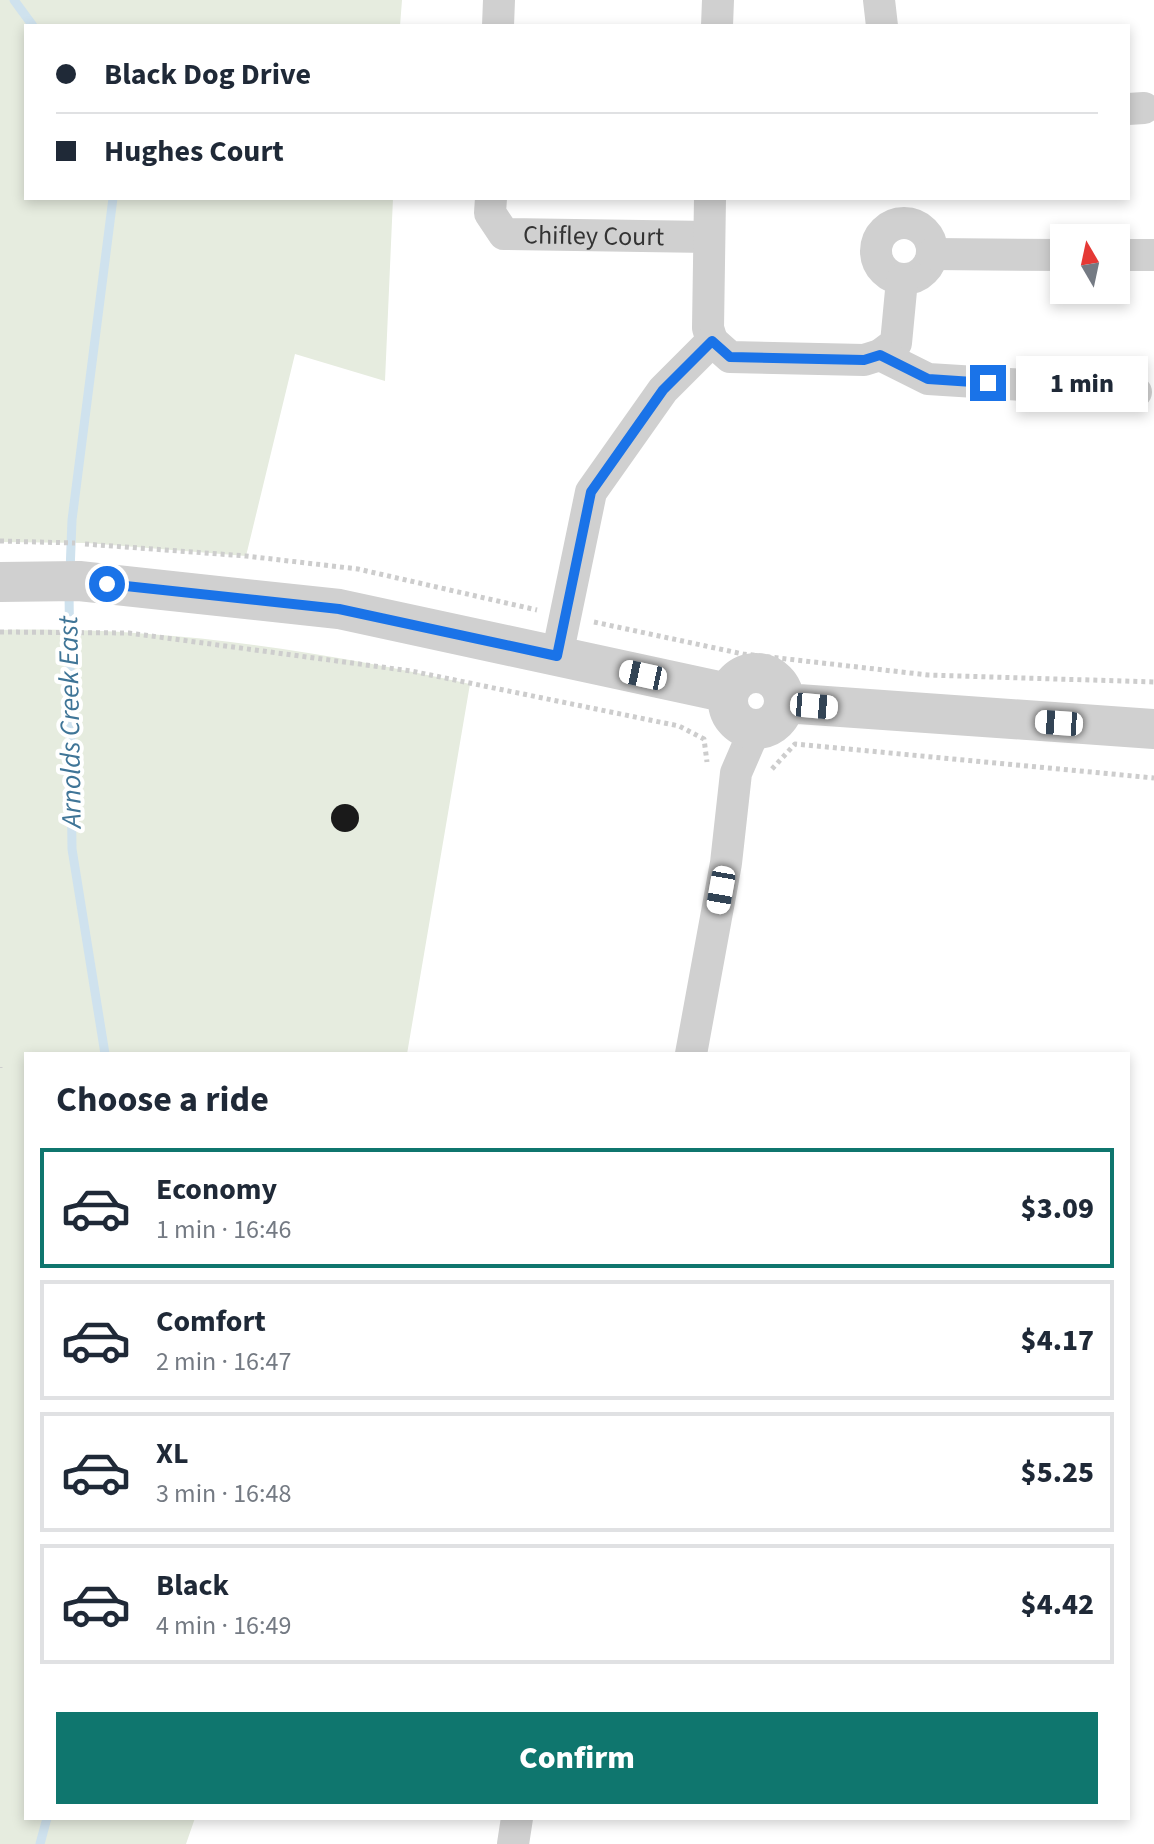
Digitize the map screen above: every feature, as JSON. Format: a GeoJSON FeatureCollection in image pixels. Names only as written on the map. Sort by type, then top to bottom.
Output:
{"type":"FeatureCollection","features":[{"type":"Feature","properties":{"kind":"street"},"geometry":{"type":"LineString","coordinates":[[498,24],[499,0]]}},
{"type":"Feature","properties":{"kind":"street"},"geometry":{"type":"LineString","coordinates":[[717,24],[718,0]]}},
{"type":"Feature","properties":{"kind":"street"},"geometry":{"type":"LineString","coordinates":[[879,0],[882,24]]}},
{"type":"Feature","properties":{"kind":"street"},"geometry":{"type":"LineString","coordinates":[[710,200],[708,328],[712,341],[730,357],[864,360],[880,355],[896,343],[902,280]]}},
{"type":"Feature","properties":{"kind":"street","name":"Chifley Court"},"geometry":{"type":"LineString","coordinates":[[491,206],[504,234],[709,237]]}},
{"type":"Feature","properties":{"kind":"street"},"geometry":{"type":"LineString","coordinates":[[902,210],[928,236],[932,254],[922,273],[902,280],[883,270],[875,250],[884,231],[902,210]]}},
{"type":"Feature","properties":{"kind":"street"},"geometry":{"type":"LineString","coordinates":[[932,254],[1050,255]]}},
{"type":"Feature","properties":{"kind":"street"},"geometry":{"type":"LineString","coordinates":[[1130,255],[1154,255]]}},
{"type":"Feature","properties":{"kind":"street"},"geometry":{"type":"LineString","coordinates":[[557,656],[591,492],[663,390],[712,341]]}},
{"type":"Feature","properties":{"kind":"street"},"geometry":{"type":"LineString","coordinates":[[880,355],[928,379],[1136,392]]}},
{"type":"Feature","properties":{"kind":"street"},"geometry":{"type":"LineString","coordinates":[[8,582],[107,584],[339,609],[728,693],[732,685],[747,674],[765,674],[779,686],[769,716],[736,773],[726,863],[691,1052]]}},
{"type":"Feature","properties":{"kind":"street"},"geometry":{"type":"LineString","coordinates":[[769,716],[1154,729]]}},
{"type":"Feature","properties":{"kind":"street"},"geometry":{"type":"LineString","coordinates":[[513,1844],[517,1820]]}},
{"type":"Feature","properties":{"kind":"path"},"geometry":{"type":"LineString","coordinates":[[0,541],[187,550],[358,569],[758,656],[928,675],[1154,682]]}},
{"type":"Feature","properties":{"kind":"path"},"geometry":{"type":"LineString","coordinates":[[0,632],[129,633],[411,671],[679,726],[704,739],[707,770],[769,772],[795,744],[1154,778]]}},
{"type":"Feature","properties":{"kind":"shaded area"},"geometry":{"type":"Polygon","coordinates":[[[0,0],[402,0],[400,24],[24,24],[24,200],[393,200],[385,381],[295,354],[246,556],[87,543],[0,542],[0,0]]]}},
{"type":"Feature","properties":{"kind":"shaded area"},"geometry":{"type":"Polygon","coordinates":[[[0,630],[178,636],[296,651],[470,684],[407,1052],[24,1052],[24,1820],[194,1820],[186,1844],[0,1844],[0,630]]]}},
{"type":"Feature","properties":{"kind":"building"},"geometry":{"type":"Polygon","coordinates":[[[345,804],[355,808],[359,818],[355,828],[345,832],[335,828],[331,818],[335,808],[345,804]]]}},
{"type":"Feature","properties":{"kind":"waterway","name":"Arnolds Creek East"},"geometry":{"type":"LineString","coordinates":[[14,0],[32,24]]}},
{"type":"Feature","properties":{"kind":"waterway","name":"Arnolds Creek East"},"geometry":{"type":"LineString","coordinates":[[70,572],[72,520],[113,200]]}},
{"type":"Feature","properties":{"kind":"waterway","name":"Arnolds Creek East"},"geometry":{"type":"LineString","coordinates":[[69,590],[72,849],[105,1052]]}},
{"type":"Feature","properties":{"kind":"waterway","name":"Arnolds Creek East"},"geometry":{"type":"LineString","coordinates":[[40,1844],[46,1820]]}},
{"type":"Feature","properties":{"kind":"route"},"geometry":{"type":"LineString","coordinates":[[107,584],[339,609],[557,656],[591,492],[663,390],[712,341],[730,357],[864,360],[880,355],[928,379],[988,383]]}}]}
